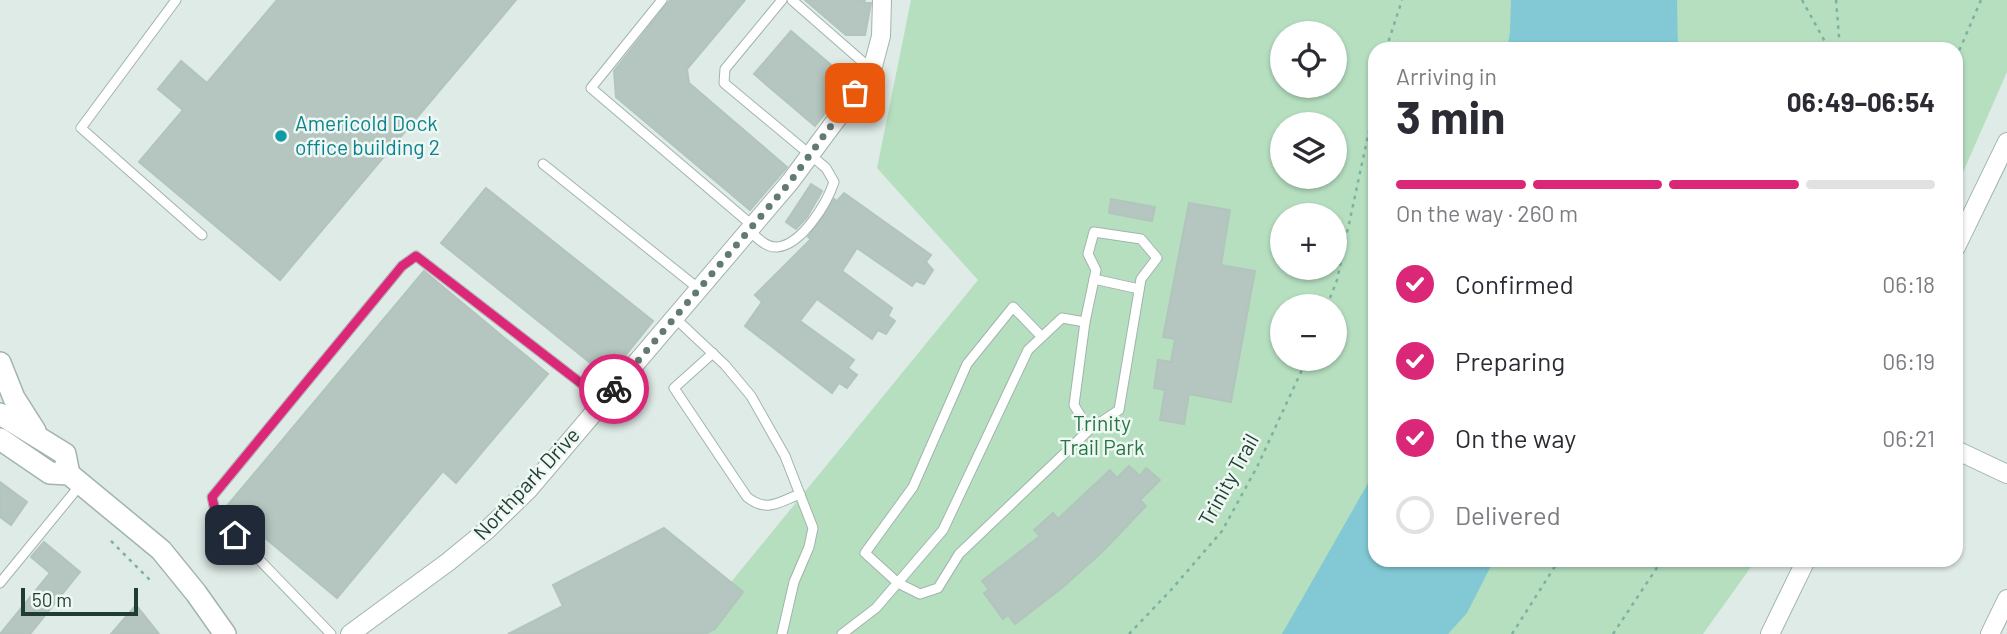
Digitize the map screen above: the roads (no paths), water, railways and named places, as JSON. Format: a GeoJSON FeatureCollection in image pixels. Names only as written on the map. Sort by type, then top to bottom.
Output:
{"type":"FeatureCollection","features":[{"type":"Feature","properties":{"kind":"street","name":"Northpark Drive"},"geometry":{"type":"LineString","coordinates":[[350,634],[448,562],[487,530],[529,489],[751,229],[872,71],[881,36],[883,0]]}},
{"type":"Feature","properties":{"kind":"street"},"geometry":{"type":"LineString","coordinates":[[1963,233],[2007,142]]}},
{"type":"Feature","properties":{"kind":"street"},"geometry":{"type":"LineString","coordinates":[[0,363],[14,398],[40,439]]}},
{"type":"Feature","properties":{"kind":"street"},"geometry":{"type":"LineString","coordinates":[[0,414],[65,454],[75,479]]}},
{"type":"Feature","properties":{"kind":"street"},"geometry":{"type":"LineString","coordinates":[[0,439],[11,451],[50,473],[75,479],[161,550],[225,634]]}},
{"type":"Feature","properties":{"kind":"street"},"geometry":{"type":"LineString","coordinates":[[1963,453],[2007,474]]}},
{"type":"Feature","properties":{"kind":"street"},"geometry":{"type":"LineString","coordinates":[[1770,634],[1803,567]]}},
{"type":"Feature","properties":{"kind":"street"},"geometry":{"type":"LineString","coordinates":[[1990,634],[2007,599]]}},
{"type":"Feature","properties":{"kind":"lane"},"geometry":{"type":"LineString","coordinates":[[176,0],[81,128],[202,235]]}},
{"type":"Feature","properties":{"kind":"lane"},"geometry":{"type":"LineString","coordinates":[[662,0],[591,88],[765,244],[776,247],[787,243],[808,226],[828,200],[834,182],[827,168],[724,83],[725,69],[782,0]]}},
{"type":"Feature","properties":{"kind":"lane"},"geometry":{"type":"LineString","coordinates":[[792,0],[872,71]]}},
{"type":"Feature","properties":{"kind":"lane"},"geometry":{"type":"LineString","coordinates":[[543,164],[699,289]]}},
{"type":"Feature","properties":{"kind":"lane"},"geometry":{"type":"LineString","coordinates":[[1042,337],[1013,307],[967,364],[913,487],[865,553],[898,583],[920,594],[938,588],[958,554],[1089,430],[1119,410],[1140,279],[1157,258],[1142,239],[1094,232],[1088,254],[1096,270],[1085,322],[1074,405],[1089,430]]}},
{"type":"Feature","properties":{"kind":"lane"},"geometry":{"type":"LineString","coordinates":[[331,634],[216,515],[212,497],[402,266],[416,256],[604,401]]}},
{"type":"Feature","properties":{"kind":"lane"},"geometry":{"type":"LineString","coordinates":[[1094,279],[1139,289]]}},
{"type":"Feature","properties":{"kind":"lane"},"geometry":{"type":"LineString","coordinates":[[675,317],[713,353],[751,396],[785,456],[813,528],[809,547],[794,582],[782,634]]}},
{"type":"Feature","properties":{"kind":"lane"},"geometry":{"type":"LineString","coordinates":[[842,634],[876,608],[943,530],[1028,350],[1062,317],[1085,322]]}},
{"type":"Feature","properties":{"kind":"lane"},"geometry":{"type":"LineString","coordinates":[[713,353],[674,388],[747,497],[756,504],[770,506],[800,494]]}},
{"type":"Feature","properties":{"kind":"lane"},"geometry":{"type":"LineString","coordinates":[[0,583],[75,479]]}},
{"type":"Feature","properties":{"kind":"water"},"geometry":{"type":"Polygon","coordinates":[[[1511,0],[1677,0],[1678,42],[1508,42],[1511,0]]]}},
{"type":"Feature","properties":{"kind":"water"},"geometry":{"type":"Polygon","coordinates":[[[1368,483],[1368,567],[1490,567],[1467,613],[1448,634],[1282,634],[1368,483]]]}},
{"type":"Feature","properties":{"kind":"place","name":"Americold Dock office building 2"},"geometry":{"type":"Point","coordinates":[281,136]}},
{"type":"Feature","properties":{"kind":"park label","name":"Trinity Trail Park"},"geometry":{"type":"Point","coordinates":[1102,436]}}]}
